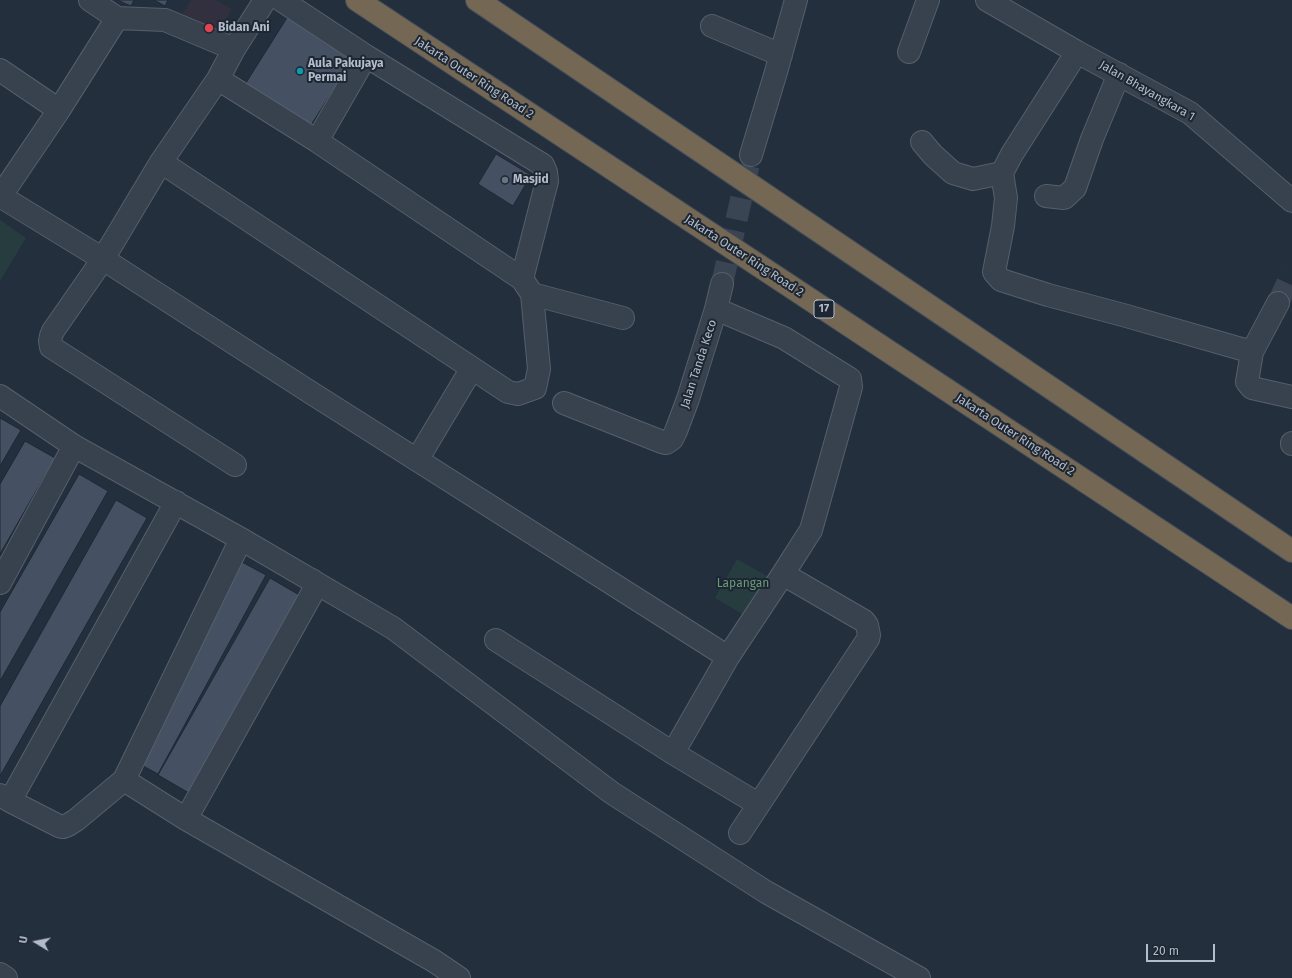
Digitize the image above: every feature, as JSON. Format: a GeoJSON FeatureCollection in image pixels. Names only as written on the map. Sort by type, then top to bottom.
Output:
{"type":"FeatureCollection","features":[{"type":"Feature","properties":{"kind":"highway","name":"Jakarta Outer Ring Road 2"},"geometry":{"type":"LineString","coordinates":[[357,0],[1292,618]]}},
{"type":"Feature","properties":{"kind":"highway"},"geometry":{"type":"LineString","coordinates":[[477,0],[1292,551]]}},
{"type":"Feature","properties":{"kind":"street"},"geometry":{"type":"LineString","coordinates":[[90,0],[117,18],[165,20],[234,49]]}},
{"type":"Feature","properties":{"kind":"street"},"geometry":{"type":"LineString","coordinates":[[235,465],[51,347],[51,336],[103,259],[161,162],[218,78],[234,49],[265,0]]}},
{"type":"Feature","properties":{"kind":"street"},"geometry":{"type":"LineString","coordinates":[[161,162],[508,392],[518,394],[535,388],[539,369],[527,286],[548,181],[543,164],[366,56],[281,0]]}},
{"type":"Feature","properties":{"kind":"street"},"geometry":{"type":"LineString","coordinates":[[751,155],[796,0]]}},
{"type":"Feature","properties":{"kind":"street"},"geometry":{"type":"LineString","coordinates":[[909,52],[928,0]]}},
{"type":"Feature","properties":{"kind":"street","name":"Jalan Bhayangkara 1"},"geometry":{"type":"LineString","coordinates":[[987,0],[1077,52],[1190,113],[1292,201]]}},
{"type":"Feature","properties":{"kind":"street"},"geometry":{"type":"LineString","coordinates":[[117,18],[59,110],[0,196],[103,259],[728,657]]}},
{"type":"Feature","properties":{"kind":"street"},"geometry":{"type":"LineString","coordinates":[[712,26],[781,54]]}},
{"type":"Feature","properties":{"kind":"street"},"geometry":{"type":"LineString","coordinates":[[1077,52],[1012,154],[1002,174],[1006,198],[1003,226],[994,272],[1001,280],[1048,295],[1252,352]]}},
{"type":"Feature","properties":{"kind":"street"},"geometry":{"type":"LineString","coordinates":[[317,141],[366,56]]}},
{"type":"Feature","properties":{"kind":"street"},"geometry":{"type":"LineString","coordinates":[[0,70],[59,110]]}},
{"type":"Feature","properties":{"kind":"street"},"geometry":{"type":"LineString","coordinates":[[1046,196],[1064,198],[1075,188],[1092,139],[1118,74]]}},
{"type":"Feature","properties":{"kind":"street"},"geometry":{"type":"LineString","coordinates":[[218,78],[317,141],[527,286],[623,318]]}},
{"type":"Feature","properties":{"kind":"street"},"geometry":{"type":"LineString","coordinates":[[922,142],[933,155],[953,173],[973,179],[1002,174]]}},
{"type":"Feature","properties":{"kind":"street","name":"Jalan Tanda Keco"},"geometry":{"type":"LineString","coordinates":[[564,402],[662,442],[666,443],[672,439],[688,399],[716,309],[722,284]]}},
{"type":"Feature","properties":{"kind":"street"},"geometry":{"type":"LineString","coordinates":[[1278,303],[1252,352],[1248,382],[1252,388],[1292,397]]}},
{"type":"Feature","properties":{"kind":"street"},"geometry":{"type":"LineString","coordinates":[[673,753],[728,657],[811,530],[851,387],[850,379],[784,338],[716,309]]}},
{"type":"Feature","properties":{"kind":"street"},"geometry":{"type":"LineString","coordinates":[[417,460],[472,368]]}},
{"type":"Feature","properties":{"kind":"street"},"geometry":{"type":"LineString","coordinates":[[0,396],[74,446],[241,539],[393,628],[612,793],[766,892],[919,978]]}},
{"type":"Feature","properties":{"kind":"street"},"geometry":{"type":"LineString","coordinates":[[0,583],[74,446]]}},
{"type":"Feature","properties":{"kind":"street"},"geometry":{"type":"LineString","coordinates":[[176,502],[5,798],[63,827],[76,820],[124,780],[241,539]]}},
{"type":"Feature","properties":{"kind":"street"},"geometry":{"type":"LineString","coordinates":[[740,833],[868,639],[869,635],[867,625],[864,621],[783,574]]}},
{"type":"Feature","properties":{"kind":"street"},"geometry":{"type":"LineString","coordinates":[[186,819],[314,590],[312,580]]}},
{"type":"Feature","properties":{"kind":"street"},"geometry":{"type":"LineString","coordinates":[[496,640],[673,753],[758,804]]}},
{"type":"Feature","properties":{"kind":"street"},"geometry":{"type":"LineString","coordinates":[[124,780],[186,819],[434,961],[459,978]]}},
{"type":"Feature","properties":{"kind":"street"},"geometry":{"type":"LineString","coordinates":[[0,974],[6,978]]}},
{"type":"Feature","properties":{"kind":"shaded area","name":"Bidan Ani"},"geometry":{"type":"Polygon","coordinates":[[[191,0],[216,0],[232,9],[215,38],[180,18],[191,0]]]}},
{"type":"Feature","properties":{"kind":"green space"},"geometry":{"type":"Polygon","coordinates":[[[0,220],[26,238],[0,281],[0,220]]]}},
{"type":"Feature","properties":{"kind":"green space","name":"Lapangan"},"geometry":{"type":"Polygon","coordinates":[[[737,559],[767,576],[744,615],[715,598],[737,559]]]}},
{"type":"Feature","properties":{"kind":"building"},"geometry":{"type":"Polygon","coordinates":[[[117,0],[134,0],[131,6],[117,0]]]}},
{"type":"Feature","properties":{"kind":"building"},"geometry":{"type":"Polygon","coordinates":[[[154,0],[168,0],[165,6],[154,0]]]}},
{"type":"Feature","properties":{"kind":"building","name":"Aula Pakujaya Permai"},"geometry":{"type":"Polygon","coordinates":[[[290,13],[356,55],[309,128],[244,86],[290,13]]]}},
{"type":"Feature","properties":{"kind":"building","name":"Masjid"},"geometry":{"type":"Polygon","coordinates":[[[496,154],[531,175],[513,206],[478,184],[496,154]]]}},
{"type":"Feature","properties":{"kind":"building"},"geometry":{"type":"Polygon","coordinates":[[[0,418],[21,430],[0,466],[0,418]]]}},
{"type":"Feature","properties":{"kind":"building"},"geometry":{"type":"Polygon","coordinates":[[[25,441],[55,458],[0,554],[0,484],[25,441]]]}},
{"type":"Feature","properties":{"kind":"building"},"geometry":{"type":"Polygon","coordinates":[[[79,474],[108,491],[0,681],[0,612],[79,474]]]}},
{"type":"Feature","properties":{"kind":"building"},"geometry":{"type":"Polygon","coordinates":[[[116,500],[147,518],[0,776],[0,706],[116,500]]]}},
{"type":"Feature","properties":{"kind":"building"},"geometry":{"type":"Polygon","coordinates":[[[242,562],[266,575],[158,774],[134,761],[242,562]]]}},
{"type":"Feature","properties":{"kind":"building"},"geometry":{"type":"Polygon","coordinates":[[[270,578],[301,596],[189,793],[158,775],[270,578]]]}},
{"type":"Feature","properties":{"kind":"tunnel"},"geometry":{"type":"LineString","coordinates":[[722,284],[751,155]]}},
{"type":"Feature","properties":{"kind":"tunnel"},"geometry":{"type":"LineString","coordinates":[[1278,303],[1292,273]]}},
{"type":"Feature","properties":{"kind":"place","name":"Bidan Ani"},"geometry":{"type":"Point","coordinates":[209,28]}},
{"type":"Feature","properties":{"kind":"place","name":"Aula Pakujaya Permai"},"geometry":{"type":"Point","coordinates":[300,71]}},
{"type":"Feature","properties":{"kind":"place","name":"Masjid"},"geometry":{"type":"Point","coordinates":[505,180]}}]}
